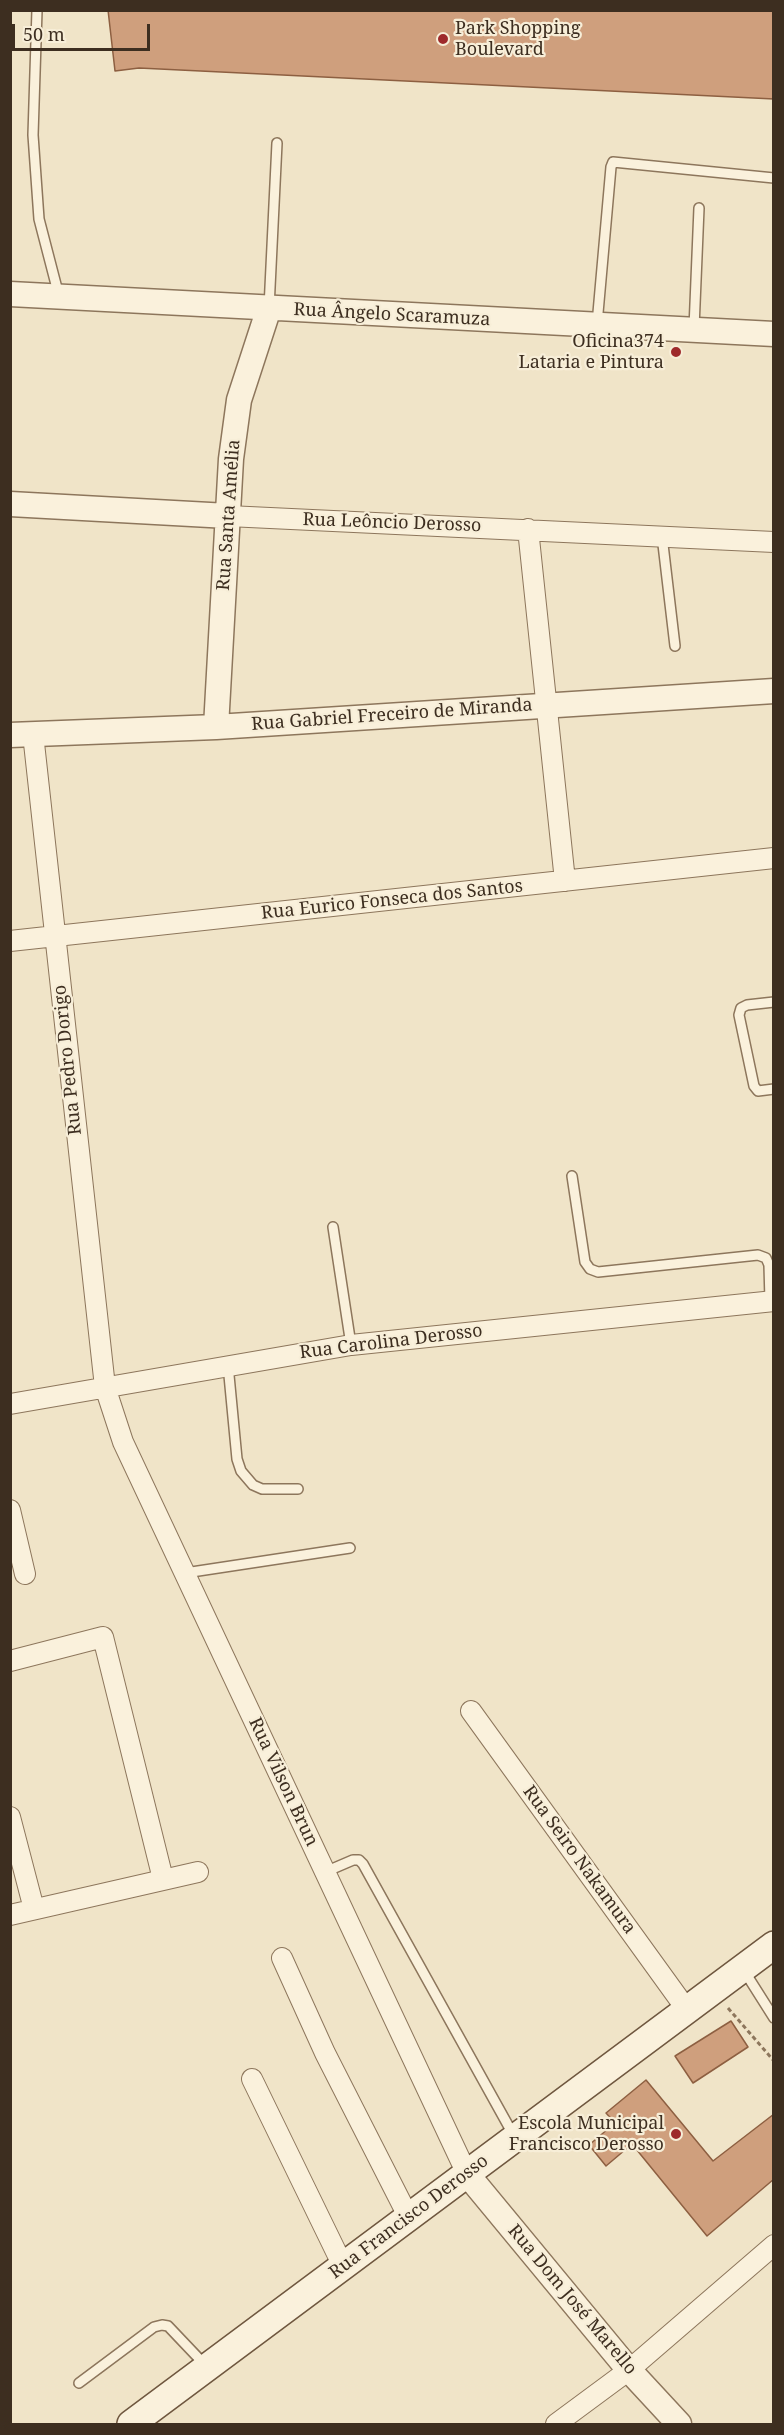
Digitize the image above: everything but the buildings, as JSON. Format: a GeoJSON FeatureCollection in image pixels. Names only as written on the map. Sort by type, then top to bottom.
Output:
{"type":"FeatureCollection","features":[{"type":"Feature","properties":{"kind":"main road","name":"Rua Francisco Derosso"},"geometry":{"type":"LineString","coordinates":[[131,2424],[774,1945]]}},
{"type":"Feature","properties":{"kind":"street","name":"Rua Ângelo Scaramuza"},"geometry":{"type":"LineString","coordinates":[[10,294],[774,334]]}},
{"type":"Feature","properties":{"kind":"street","name":"Rua Santa Amélia"},"geometry":{"type":"LineString","coordinates":[[216,727],[231,459],[239,400],[270,308]]}},
{"type":"Feature","properties":{"kind":"street","name":"Rua Leôncio Derosso"},"geometry":{"type":"LineString","coordinates":[[10,504],[774,542]]}},
{"type":"Feature","properties":{"kind":"street"},"geometry":{"type":"LineString","coordinates":[[528,529],[565,881]]}},
{"type":"Feature","properties":{"kind":"street","name":"Rua Gabriel Freceiro de Miranda"},"geometry":{"type":"LineString","coordinates":[[22,734],[216,727],[774,691]]}},
{"type":"Feature","properties":{"kind":"street","name":"Rua Pedro Dorigo"},"geometry":{"type":"LineString","coordinates":[[22,734],[55,936],[105,1387]]}},
{"type":"Feature","properties":{"kind":"street","name":"Rua Eurico Fonseca dos Santos"},"geometry":{"type":"LineString","coordinates":[[10,941],[774,858]]}},
{"type":"Feature","properties":{"kind":"street","name":"Rua Carolina Derosso"},"geometry":{"type":"LineString","coordinates":[[10,1404],[228,1364],[351,1345],[772,1301]]}},
{"type":"Feature","properties":{"kind":"street","name":"Rua Vilson Brun"},"geometry":{"type":"LineString","coordinates":[[105,1387],[123,1442],[467,2174]]}},
{"type":"Feature","properties":{"kind":"street"},"geometry":{"type":"LineString","coordinates":[[10,1510],[25,1574]]}},
{"type":"Feature","properties":{"kind":"street"},"geometry":{"type":"LineString","coordinates":[[10,1661],[103,1637],[163,1879]]}},
{"type":"Feature","properties":{"kind":"street","name":"Rua Seiro Nakamura"},"geometry":{"type":"LineString","coordinates":[[471,1711],[687,2010]]}},
{"type":"Feature","properties":{"kind":"street"},"geometry":{"type":"LineString","coordinates":[[10,1817],[34,1910]]}},
{"type":"Feature","properties":{"kind":"street"},"geometry":{"type":"LineString","coordinates":[[10,1915],[198,1872]]}},
{"type":"Feature","properties":{"kind":"street"},"geometry":{"type":"LineString","coordinates":[[282,1958],[325,2053],[409,2217]]}},
{"type":"Feature","properties":{"kind":"street"},"geometry":{"type":"LineString","coordinates":[[252,2079],[343,2266]]}},
{"type":"Feature","properties":{"kind":"street","name":"Rua Dom José Marello"},"geometry":{"type":"LineString","coordinates":[[467,2174],[629,2370],[679,2424]]}},
{"type":"Feature","properties":{"kind":"street"},"geometry":{"type":"LineString","coordinates":[[556,2424],[629,2370],[774,2244]]}},
{"type":"Feature","properties":{"kind":"lane"},"geometry":{"type":"LineString","coordinates":[[37,10],[33,135],[39,219],[59,297]]}},
{"type":"Feature","properties":{"kind":"lane"},"geometry":{"type":"LineString","coordinates":[[270,308],[277,143]]}},
{"type":"Feature","properties":{"kind":"lane"},"geometry":{"type":"LineString","coordinates":[[597,326],[613,162],[774,178]]}},
{"type":"Feature","properties":{"kind":"lane"},"geometry":{"type":"LineString","coordinates":[[694,331],[699,208]]}},
{"type":"Feature","properties":{"kind":"lane"},"geometry":{"type":"LineString","coordinates":[[662,536],[675,646]]}},
{"type":"Feature","properties":{"kind":"lane"},"geometry":{"type":"LineString","coordinates":[[774,1002],[747,1005],[741,1008],[739,1015],[754,1086],[758,1091],[774,1089]]}},
{"type":"Feature","properties":{"kind":"lane"},"geometry":{"type":"LineString","coordinates":[[572,1176],[585,1262],[590,1269],[598,1272],[758,1255],[766,1258],[769,1265],[772,1301]]}},
{"type":"Feature","properties":{"kind":"lane"},"geometry":{"type":"LineString","coordinates":[[333,1227],[351,1345]]}},
{"type":"Feature","properties":{"kind":"lane"},"geometry":{"type":"LineString","coordinates":[[228,1364],[237,1459],[241,1471],[253,1485],[261,1489],[298,1489]]}},
{"type":"Feature","properties":{"kind":"lane"},"geometry":{"type":"LineString","coordinates":[[185,1573],[350,1548]]}},
{"type":"Feature","properties":{"kind":"lane"},"geometry":{"type":"LineString","coordinates":[[325,1872],[353,1860],[359,1860],[363,1864],[515,2138]]}},
{"type":"Feature","properties":{"kind":"lane"},"geometry":{"type":"LineString","coordinates":[[743,1968],[774,2018]]}},
{"type":"Feature","properties":{"kind":"lane"},"geometry":{"type":"LineString","coordinates":[[79,2383],[154,2327],[162,2325],[168,2326],[208,2368]]}},
{"type":"Feature","properties":{"kind":"path"},"geometry":{"type":"LineString","coordinates":[[725,2004],[774,2061]]}},
{"type":"Feature","properties":{"kind":"place","name":"Park Shopping Boulevard"},"geometry":{"type":"Point","coordinates":[443,39]}},
{"type":"Feature","properties":{"kind":"place","name":"Oficina374 Lataria e Pintura"},"geometry":{"type":"Point","coordinates":[676,352]}},
{"type":"Feature","properties":{"kind":"place","name":"Escola Municipal Francisco Derosso"},"geometry":{"type":"Point","coordinates":[676,2134]}}]}
